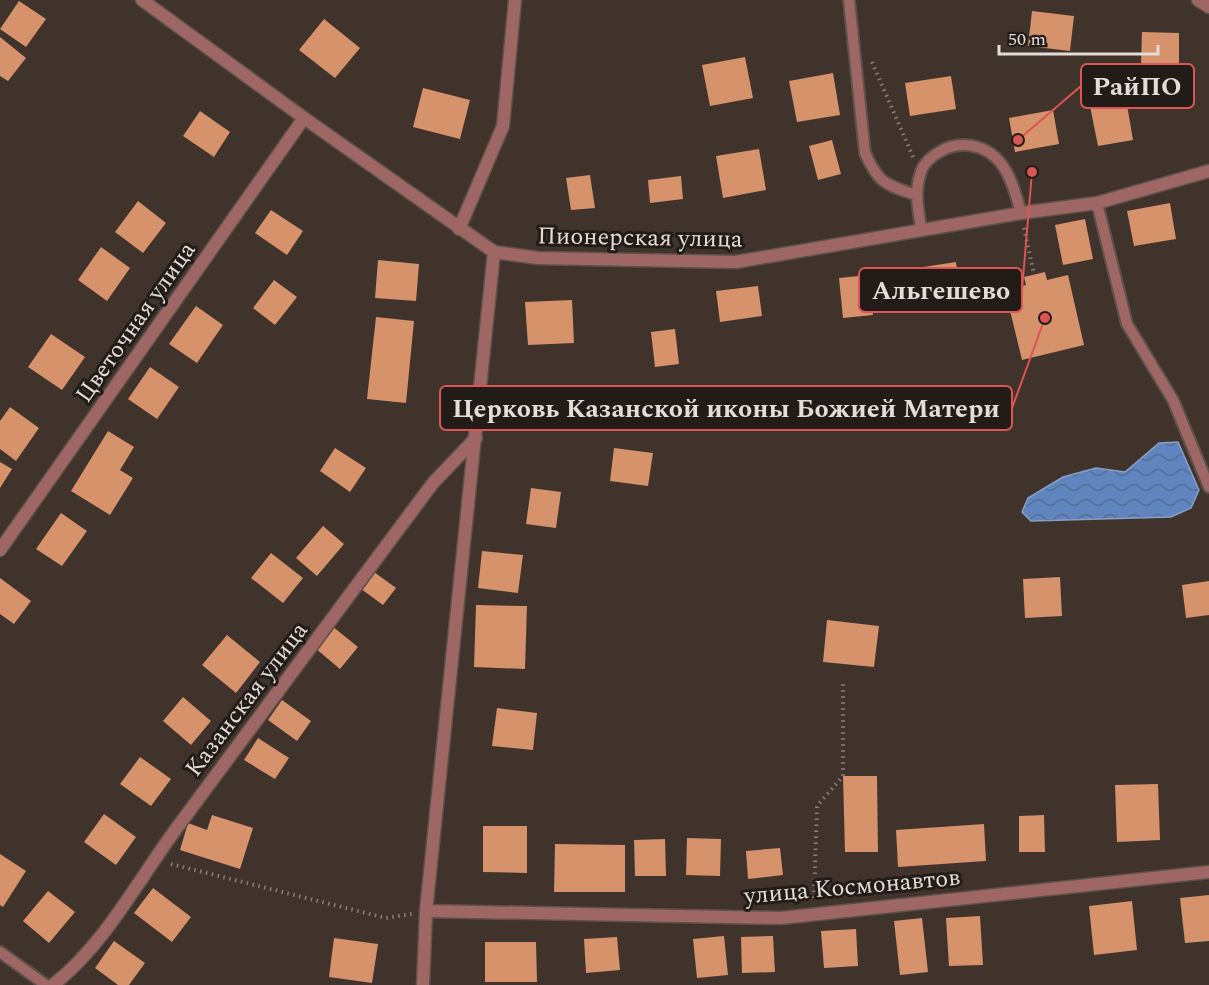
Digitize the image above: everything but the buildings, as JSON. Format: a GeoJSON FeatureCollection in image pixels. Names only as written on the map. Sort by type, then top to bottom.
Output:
{"type":"FeatureCollection","features":[{"type":"Feature","properties":{"kind":"street","name":"Пионерская улица"},"geometry":{"type":"LineString","coordinates":[[142,0],[494,252],[538,258],[736,262],[1021,213],[1096,203],[1209,171]]}},
{"type":"Feature","properties":{"kind":"street"},"geometry":{"type":"LineString","coordinates":[[459,229],[503,126],[514,0]]}},
{"type":"Feature","properties":{"kind":"street"},"geometry":{"type":"LineString","coordinates":[[1198,0],[1209,7]]}},
{"type":"Feature","properties":{"kind":"street","name":"Цветочная улица"},"geometry":{"type":"LineString","coordinates":[[0,549],[304,118]]}},
{"type":"Feature","properties":{"kind":"street"},"geometry":{"type":"LineString","coordinates":[[423,985],[426,911],[494,252]]}},
{"type":"Feature","properties":{"kind":"street","name":"Казанская улица"},"geometry":{"type":"LineString","coordinates":[[53,985],[71,971],[108,927],[153,860],[433,483],[476,438]]}},
{"type":"Feature","properties":{"kind":"street","name":"улица Космонавтов"},"geometry":{"type":"LineString","coordinates":[[426,911],[781,918],[1209,872]]}},
{"type":"Feature","properties":{"kind":"lane"},"geometry":{"type":"LineString","coordinates":[[849,0],[865,153],[874,174],[888,185],[916,195]]}},
{"type":"Feature","properties":{"kind":"lane"},"geometry":{"type":"LineString","coordinates":[[921,230],[916,195],[920,172],[932,156],[947,147],[968,144],[987,150],[1001,163],[1012,183],[1021,213]]}},
{"type":"Feature","properties":{"kind":"lane"},"geometry":{"type":"LineString","coordinates":[[1096,203],[1127,324],[1173,400],[1209,487]]}},
{"type":"Feature","properties":{"kind":"lane"},"geometry":{"type":"LineString","coordinates":[[0,952],[46,985]]}},
{"type":"Feature","properties":{"kind":"path"},"geometry":{"type":"LineString","coordinates":[[869,54],[920,172]]}},
{"type":"Feature","properties":{"kind":"path"},"geometry":{"type":"LineString","coordinates":[[1021,213],[1034,274]]}},
{"type":"Feature","properties":{"kind":"path"},"geometry":{"type":"LineString","coordinates":[[813,914],[817,806],[843,776],[843,684]]}},
{"type":"Feature","properties":{"kind":"path"},"geometry":{"type":"LineString","coordinates":[[153,860],[386,918],[426,911]]}},
{"type":"Feature","properties":{"kind":"water"},"geometry":{"type":"Polygon","coordinates":[[[1178,442],[1199,490],[1191,508],[1171,517],[1031,521],[1022,512],[1028,498],[1063,477],[1096,468],[1125,472],[1159,443],[1178,442]]]}},
{"type":"Feature","properties":{"kind":"place","name":"РайПО"},"geometry":{"type":"Point","coordinates":[1018,140]}},
{"type":"Feature","properties":{"kind":"place","name":"Альгешево"},"geometry":{"type":"Point","coordinates":[1032,172]}},
{"type":"Feature","properties":{"kind":"place","name":"Церковь Казанской иконы Божией Матери"},"geometry":{"type":"Point","coordinates":[1045,318]}}]}
